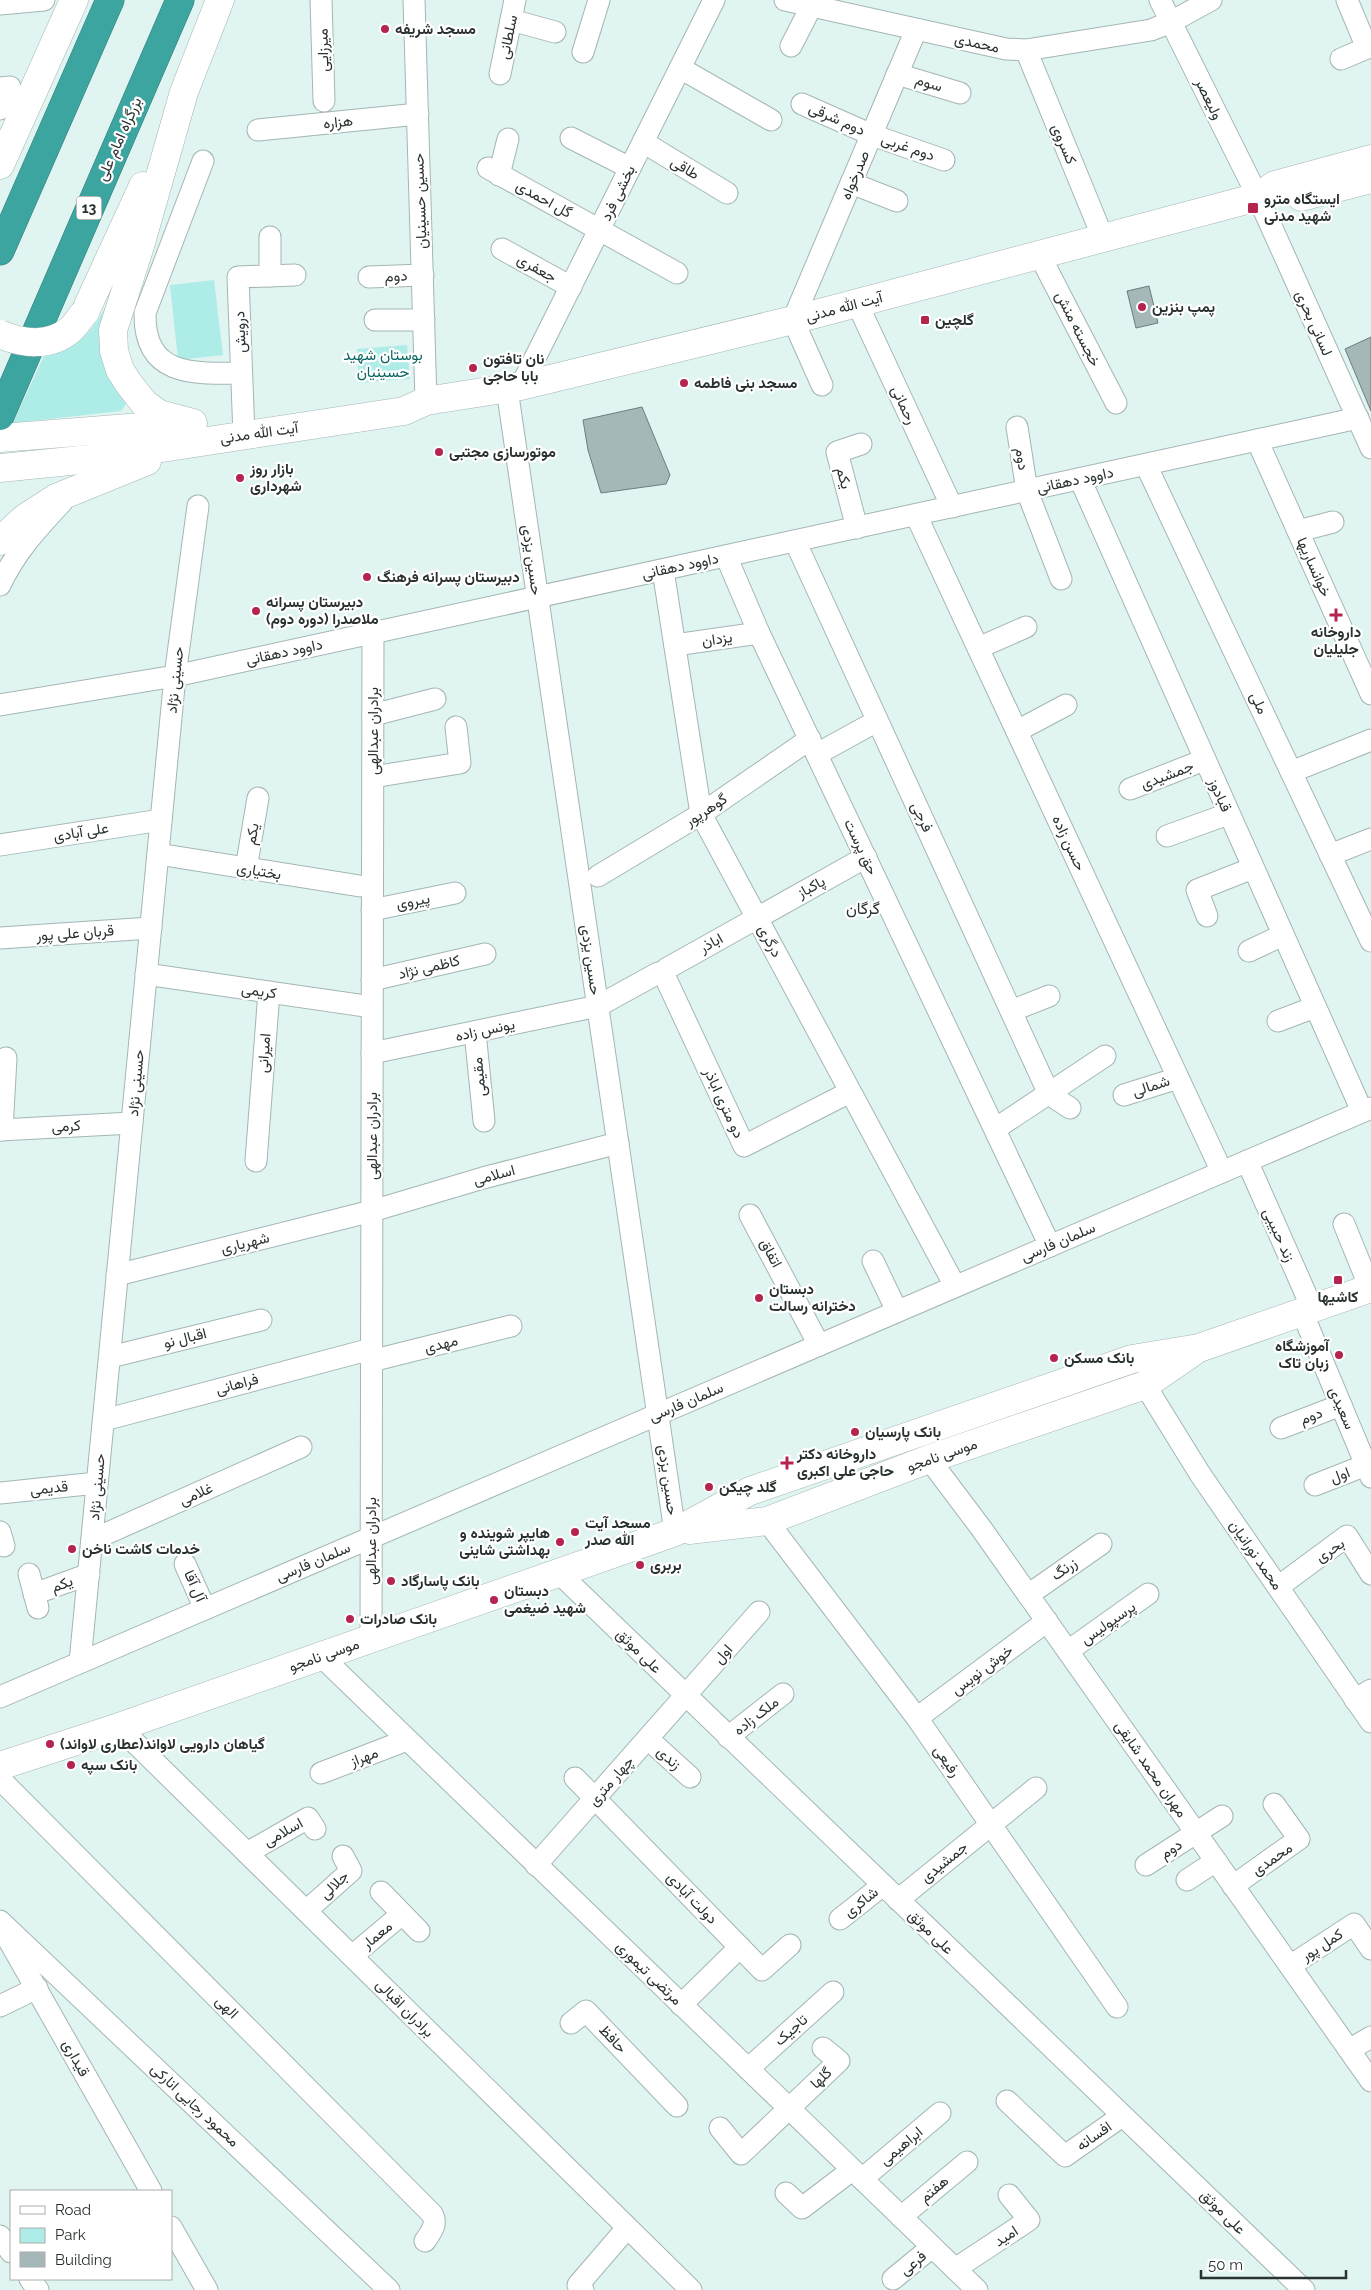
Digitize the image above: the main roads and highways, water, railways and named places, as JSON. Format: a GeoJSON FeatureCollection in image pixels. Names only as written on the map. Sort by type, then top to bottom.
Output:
{"type":"FeatureCollection","features":[{"type":"Feature","properties":{"kind":"highway"},"geometry":{"type":"LineString","coordinates":[[0,251],[110,0]]}},
{"type":"Feature","properties":{"kind":"highway","name":"بزرگراه امام علی"},"geometry":{"type":"LineString","coordinates":[[0,416],[180,0]]}},
{"type":"Feature","properties":{"kind":"main road"},"geometry":{"type":"LineString","coordinates":[[0,165],[74,0]]}},
{"type":"Feature","properties":{"kind":"main road"},"geometry":{"type":"LineString","coordinates":[[0,334],[23,342],[44,342],[70,330],[85,312],[184,92],[220,0]]}},
{"type":"Feature","properties":{"kind":"main road"},"geometry":{"type":"LineString","coordinates":[[184,92],[140,246],[113,330],[114,350],[128,384],[144,402],[159,414],[195,433]]}},
{"type":"Feature","properties":{"kind":"main road","name":"آیت الله مدنی"},"geometry":{"type":"LineString","coordinates":[[0,468],[90,459],[195,433],[243,427],[404,394],[426,401],[514,388],[794,320],[1258,198],[1275,185],[1371,159]]}},
{"type":"Feature","properties":{"kind":"main road","name":"آیت الله مدنی"},"geometry":{"type":"LineString","coordinates":[[1258,198],[1282,202],[1371,179]]}},
{"type":"Feature","properties":{"kind":"main road","name":"آیت الله مدنی"},"geometry":{"type":"LineString","coordinates":[[0,438],[91,430],[195,433]]}},
{"type":"Feature","properties":{"kind":"main road"},"geometry":{"type":"LineString","coordinates":[[0,541],[24,518],[56,498],[195,433]]}},
{"type":"Feature","properties":{"kind":"main road","name":"موسی نامجو"},"geometry":{"type":"LineString","coordinates":[[0,1766],[119,1727],[675,1532],[750,1491],[1132,1359],[1199,1348],[1370,1288]]}},
{"type":"Feature","properties":{"kind":"main road","name":"موسی نامجو"},"geometry":{"type":"LineString","coordinates":[[675,1532],[767,1521],[929,1458],[1145,1385],[1199,1348]]}},
{"type":"Feature","properties":{"kind":"main road"},"geometry":{"type":"LineString","coordinates":[[920,1432],[929,1458]]}},
{"type":"Feature","properties":{"kind":"place","name":"مسجد شریفه"},"geometry":{"type":"Point","coordinates":[385,29]}},
{"type":"Feature","properties":{"kind":"place","name":"ایستگاه مترو شهید مدنی"},"geometry":{"type":"Point","coordinates":[1253,208]}},
{"type":"Feature","properties":{"kind":"place","name":"پمپ بنزین"},"geometry":{"type":"Point","coordinates":[1142,307]}},
{"type":"Feature","properties":{"kind":"place","name":"گلچین"},"geometry":{"type":"Point","coordinates":[925,320]}},
{"type":"Feature","properties":{"kind":"place","name":"نان تافتون بابا حاجی"},"geometry":{"type":"Point","coordinates":[473,368]}},
{"type":"Feature","properties":{"kind":"place","name":"مسجد بنی فاطمه"},"geometry":{"type":"Point","coordinates":[684,383]}},
{"type":"Feature","properties":{"kind":"place","name":"موتورسازی مجتبی"},"geometry":{"type":"Point","coordinates":[439,452]}},
{"type":"Feature","properties":{"kind":"place","name":"بازار روز شهرداری"},"geometry":{"type":"Point","coordinates":[240,478]}},
{"type":"Feature","properties":{"kind":"place","name":"دبیرستان پسرانه فرهنگ"},"geometry":{"type":"Point","coordinates":[367,577]}},
{"type":"Feature","properties":{"kind":"place","name":"دبيرستان پسرانه ملاصدرا (دوره دوم)"},"geometry":{"type":"Point","coordinates":[256,611]}},
{"type":"Feature","properties":{"kind":"place","name":"داروخانه جلیلیان"},"geometry":{"type":"Point","coordinates":[1336,615]}},
{"type":"Feature","properties":{"kind":"place","name":"کاشیها"},"geometry":{"type":"Point","coordinates":[1338,1280]}},
{"type":"Feature","properties":{"kind":"place","name":"دبستان دخترانه رسالت"},"geometry":{"type":"Point","coordinates":[759,1298]}},
{"type":"Feature","properties":{"kind":"place","name":"آموزشگاه زبان تاک"},"geometry":{"type":"Point","coordinates":[1339,1355]}},
{"type":"Feature","properties":{"kind":"place","name":"بانک مسکن"},"geometry":{"type":"Point","coordinates":[1054,1358]}},
{"type":"Feature","properties":{"kind":"place","name":"بانک پارسیان"},"geometry":{"type":"Point","coordinates":[855,1432]}},
{"type":"Feature","properties":{"kind":"place","name":"داروخانه دکتر حاجی علی اکبری"},"geometry":{"type":"Point","coordinates":[787,1463]}},
{"type":"Feature","properties":{"kind":"place","name":"گلد چیکن"},"geometry":{"type":"Point","coordinates":[709,1487]}},
{"type":"Feature","properties":{"kind":"place","name":"مسجد آیت الله صدر"},"geometry":{"type":"Point","coordinates":[575,1532]}},
{"type":"Feature","properties":{"kind":"place","name":"هایپر شوینده و بهداشتی شاینی"},"geometry":{"type":"Point","coordinates":[560,1542]}},
{"type":"Feature","properties":{"kind":"place","name":"خدمات کاشت ناخن"},"geometry":{"type":"Point","coordinates":[72,1549]}},
{"type":"Feature","properties":{"kind":"place","name":"بربری"},"geometry":{"type":"Point","coordinates":[640,1565]}},
{"type":"Feature","properties":{"kind":"place","name":"بانک پاسارگاد"},"geometry":{"type":"Point","coordinates":[391,1581]}},
{"type":"Feature","properties":{"kind":"place","name":"دبستان شهید ضیغمی"},"geometry":{"type":"Point","coordinates":[494,1600]}},
{"type":"Feature","properties":{"kind":"place","name":"بانک صادرات"},"geometry":{"type":"Point","coordinates":[350,1619]}},
{"type":"Feature","properties":{"kind":"place","name":"گیاهان دارویی لاواند(عطاری لاواند)"},"geometry":{"type":"Point","coordinates":[50,1744]}},
{"type":"Feature","properties":{"kind":"place","name":"بانک سپه"},"geometry":{"type":"Point","coordinates":[71,1765]}},
{"type":"Feature","properties":{"kind":"district","name":"گرگان"},"geometry":{"type":"Point","coordinates":[863,908]}},
{"type":"Feature","properties":{"kind":"park label","name":"بوستان شهید حسینیان"},"geometry":{"type":"Point","coordinates":[383,364]}}]}
